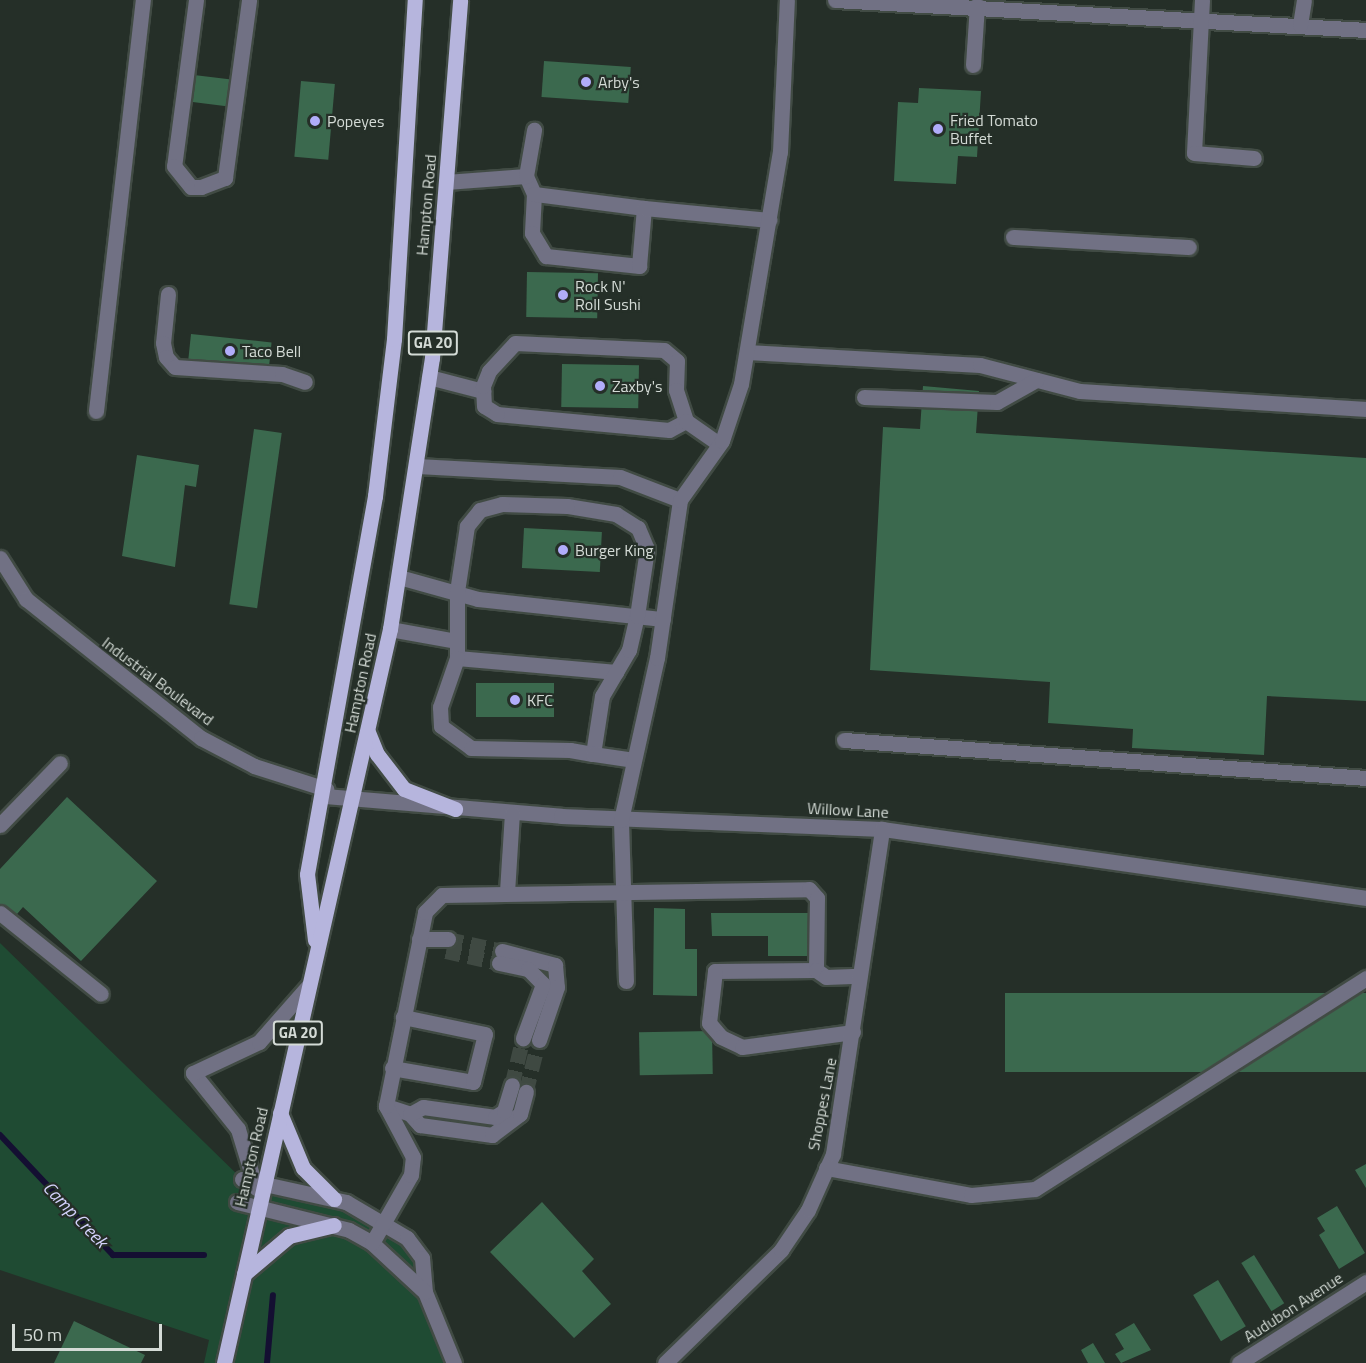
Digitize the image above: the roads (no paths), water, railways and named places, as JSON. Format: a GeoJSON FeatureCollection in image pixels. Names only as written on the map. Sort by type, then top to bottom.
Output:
{"type":"FeatureCollection","features":[{"type":"Feature","properties":{"kind":"main road","name":"Hampton Road"},"geometry":{"type":"LineString","coordinates":[[316,952],[307,874],[325,793],[387,403],[415,0]]}},
{"type":"Feature","properties":{"kind":"main road","name":"Hampton Road"},"geometry":{"type":"LineString","coordinates":[[224,1363],[258,1207],[253,1182],[280,1113],[353,800],[390,629],[417,466],[429,376],[460,0]]}},
{"type":"Feature","properties":{"kind":"main road"},"geometry":{"type":"LineString","coordinates":[[368,732],[377,754],[404,789],[455,809]]}},
{"type":"Feature","properties":{"kind":"main road"},"geometry":{"type":"LineString","coordinates":[[280,1113],[303,1168],[334,1199]]}},
{"type":"Feature","properties":{"kind":"main road"},"geometry":{"type":"LineString","coordinates":[[244,1274],[289,1236],[334,1225]]}},
{"type":"Feature","properties":{"kind":"street"},"geometry":{"type":"LineString","coordinates":[[96,411],[142,0]]}},
{"type":"Feature","properties":{"kind":"street"},"geometry":{"type":"LineString","coordinates":[[196,0],[174,166],[190,187],[201,187],[225,178],[229,164],[249,0]]}},
{"type":"Feature","properties":{"kind":"street"},"geometry":{"type":"LineString","coordinates":[[626,981],[621,819],[663,619],[680,500],[719,444],[733,417],[747,352],[780,152],[787,0]]}},
{"type":"Feature","properties":{"kind":"street"},"geometry":{"type":"LineString","coordinates":[[835,0],[1201,17],[1366,30]]}},
{"type":"Feature","properties":{"kind":"street"},"geometry":{"type":"LineString","coordinates":[[1202,0],[1194,153],[1254,158]]}},
{"type":"Feature","properties":{"kind":"street"},"geometry":{"type":"LineString","coordinates":[[1300,25],[1304,0]]}},
{"type":"Feature","properties":{"kind":"street"},"geometry":{"type":"LineString","coordinates":[[974,64],[977,5]]}},
{"type":"Feature","properties":{"kind":"street"},"geometry":{"type":"LineString","coordinates":[[534,130],[526,176],[534,194],[532,233],[546,255],[639,266],[644,208]]}},
{"type":"Feature","properties":{"kind":"street"},"geometry":{"type":"LineString","coordinates":[[446,182],[526,176]]}},
{"type":"Feature","properties":{"kind":"street"},"geometry":{"type":"LineString","coordinates":[[534,194],[644,208],[769,220]]}},
{"type":"Feature","properties":{"kind":"street"},"geometry":{"type":"LineString","coordinates":[[1012,237],[1189,247]]}},
{"type":"Feature","properties":{"kind":"street"},"geometry":{"type":"LineString","coordinates":[[168,294],[163,343],[166,357],[175,367],[282,374],[306,382]]}},
{"type":"Feature","properties":{"kind":"street"},"geometry":{"type":"LineString","coordinates":[[686,421],[669,430],[497,414],[484,406],[483,391],[489,370],[516,343],[664,350],[676,361],[676,390],[686,421],[719,444]]}},
{"type":"Feature","properties":{"kind":"street"},"geometry":{"type":"LineString","coordinates":[[747,352],[980,365],[1080,391],[1366,409]]}},
{"type":"Feature","properties":{"kind":"street"},"geometry":{"type":"LineString","coordinates":[[429,376],[483,391]]}},
{"type":"Feature","properties":{"kind":"street"},"geometry":{"type":"LineString","coordinates":[[864,396],[997,402],[1036,380]]}},
{"type":"Feature","properties":{"kind":"street"},"geometry":{"type":"LineString","coordinates":[[417,466],[620,477],[680,500]]}},
{"type":"Feature","properties":{"kind":"street"},"geometry":{"type":"LineString","coordinates":[[593,754],[602,696],[616,672],[637,616],[647,549],[638,528],[616,514],[567,506],[502,504],[480,510],[467,526],[457,591],[457,658],[440,707],[441,726],[454,738],[471,748],[593,754],[634,760]]}},
{"type":"Feature","properties":{"kind":"street","name":"Industrial Boulevard"},"geometry":{"type":"LineString","coordinates":[[0,558],[26,599],[201,738],[254,766],[325,793]]}},
{"type":"Feature","properties":{"kind":"street"},"geometry":{"type":"LineString","coordinates":[[399,577],[457,591],[478,599],[663,619]]}},
{"type":"Feature","properties":{"kind":"street"},"geometry":{"type":"LineString","coordinates":[[390,629],[457,641]]}},
{"type":"Feature","properties":{"kind":"street"},"geometry":{"type":"LineString","coordinates":[[457,658],[616,672]]}},
{"type":"Feature","properties":{"kind":"street"},"geometry":{"type":"LineString","coordinates":[[844,740],[1366,778]]}},
{"type":"Feature","properties":{"kind":"street"},"geometry":{"type":"LineString","coordinates":[[0,825],[60,763]]}},
{"type":"Feature","properties":{"kind":"street","name":"Willow Lane"},"geometry":{"type":"LineString","coordinates":[[325,793],[353,800],[512,813],[882,829],[1366,898]]}},
{"type":"Feature","properties":{"kind":"street"},"geometry":{"type":"LineString","coordinates":[[507,892],[512,813]]}},
{"type":"Feature","properties":{"kind":"street","name":"Shoppes Lane"},"geometry":{"type":"LineString","coordinates":[[665,1363],[781,1250],[826,1168],[853,1032],[859,976],[882,829]]}},
{"type":"Feature","properties":{"kind":"street"},"geometry":{"type":"LineString","coordinates":[[372,1243],[411,1174],[413,1156],[386,1106],[425,912],[442,895],[507,892],[809,889],[817,898],[816,970]]}},
{"type":"Feature","properties":{"kind":"street"},"geometry":{"type":"LineString","coordinates":[[0,913],[101,994]]}},
{"type":"Feature","properties":{"kind":"street"},"geometry":{"type":"LineString","coordinates":[[419,939],[443,944]]}},
{"type":"Feature","properties":{"kind":"street"},"geometry":{"type":"LineString","coordinates":[[523,1038],[543,984],[528,969],[500,957],[555,965],[557,987],[540,1040]]}},
{"type":"Feature","properties":{"kind":"street"},"geometry":{"type":"LineString","coordinates":[[853,1032],[742,1047],[721,1037],[709,1023],[715,971],[816,970],[826,977],[859,976]]}},
{"type":"Feature","properties":{"kind":"street"},"geometry":{"type":"LineString","coordinates":[[826,1168],[971,1195],[1035,1189],[1366,978]]}},
{"type":"Feature","properties":{"kind":"street"},"geometry":{"type":"LineString","coordinates":[[308,987],[259,1042],[193,1073],[238,1129],[253,1182],[334,1199],[386,1221],[419,1251],[425,1292],[454,1363]]}},
{"type":"Feature","properties":{"kind":"street"},"geometry":{"type":"LineString","coordinates":[[392,1068],[473,1082],[485,1034],[403,1017]]}},
{"type":"Feature","properties":{"kind":"street"},"geometry":{"type":"LineString","coordinates":[[386,1106],[410,1114],[420,1125],[492,1135],[520,1114],[519,1088]]}},
{"type":"Feature","properties":{"kind":"street"},"geometry":{"type":"LineString","coordinates":[[237,1202],[334,1225],[372,1243],[425,1292]]}},
{"type":"Feature","properties":{"kind":"street","name":"Audubon Avenue"},"geometry":{"type":"LineString","coordinates":[[1239,1363],[1366,1281]]}},
{"type":"Feature","properties":{"kind":"waterway","name":"Camp Creek"},"geometry":{"type":"LineString","coordinates":[[0,1135],[113,1255],[204,1255]]}},
{"type":"Feature","properties":{"kind":"waterway","name":"Camp Creek"},"geometry":{"type":"LineString","coordinates":[[267,1363],[273,1295]]}},
{"type":"Feature","properties":{"kind":"tunnel"},"geometry":{"type":"LineString","coordinates":[[448,939],[502,951]]}},
{"type":"Feature","properties":{"kind":"tunnel"},"geometry":{"type":"LineString","coordinates":[[446,951],[499,963]]}},
{"type":"Feature","properties":{"kind":"tunnel"},"geometry":{"type":"LineString","coordinates":[[512,1085],[523,1038]]}},
{"type":"Feature","properties":{"kind":"tunnel"},"geometry":{"type":"LineString","coordinates":[[526,1092],[539,1040]]}},
{"type":"Feature","properties":{"kind":"place","name":"Arby's"},"geometry":{"type":"Point","coordinates":[586,82]}},
{"type":"Feature","properties":{"kind":"place","name":"Popeyes"},"geometry":{"type":"Point","coordinates":[315,121]}},
{"type":"Feature","properties":{"kind":"place","name":"Fried Tomato Buffet"},"geometry":{"type":"Point","coordinates":[938,129]}},
{"type":"Feature","properties":{"kind":"place","name":"Rock N' Roll Sushi"},"geometry":{"type":"Point","coordinates":[563,295]}},
{"type":"Feature","properties":{"kind":"place","name":"Taco Bell"},"geometry":{"type":"Point","coordinates":[230,351]}},
{"type":"Feature","properties":{"kind":"place","name":"Zaxby's"},"geometry":{"type":"Point","coordinates":[600,386]}},
{"type":"Feature","properties":{"kind":"place","name":"Burger King"},"geometry":{"type":"Point","coordinates":[563,550]}},
{"type":"Feature","properties":{"kind":"place","name":"KFC"},"geometry":{"type":"Point","coordinates":[515,700]}}]}
